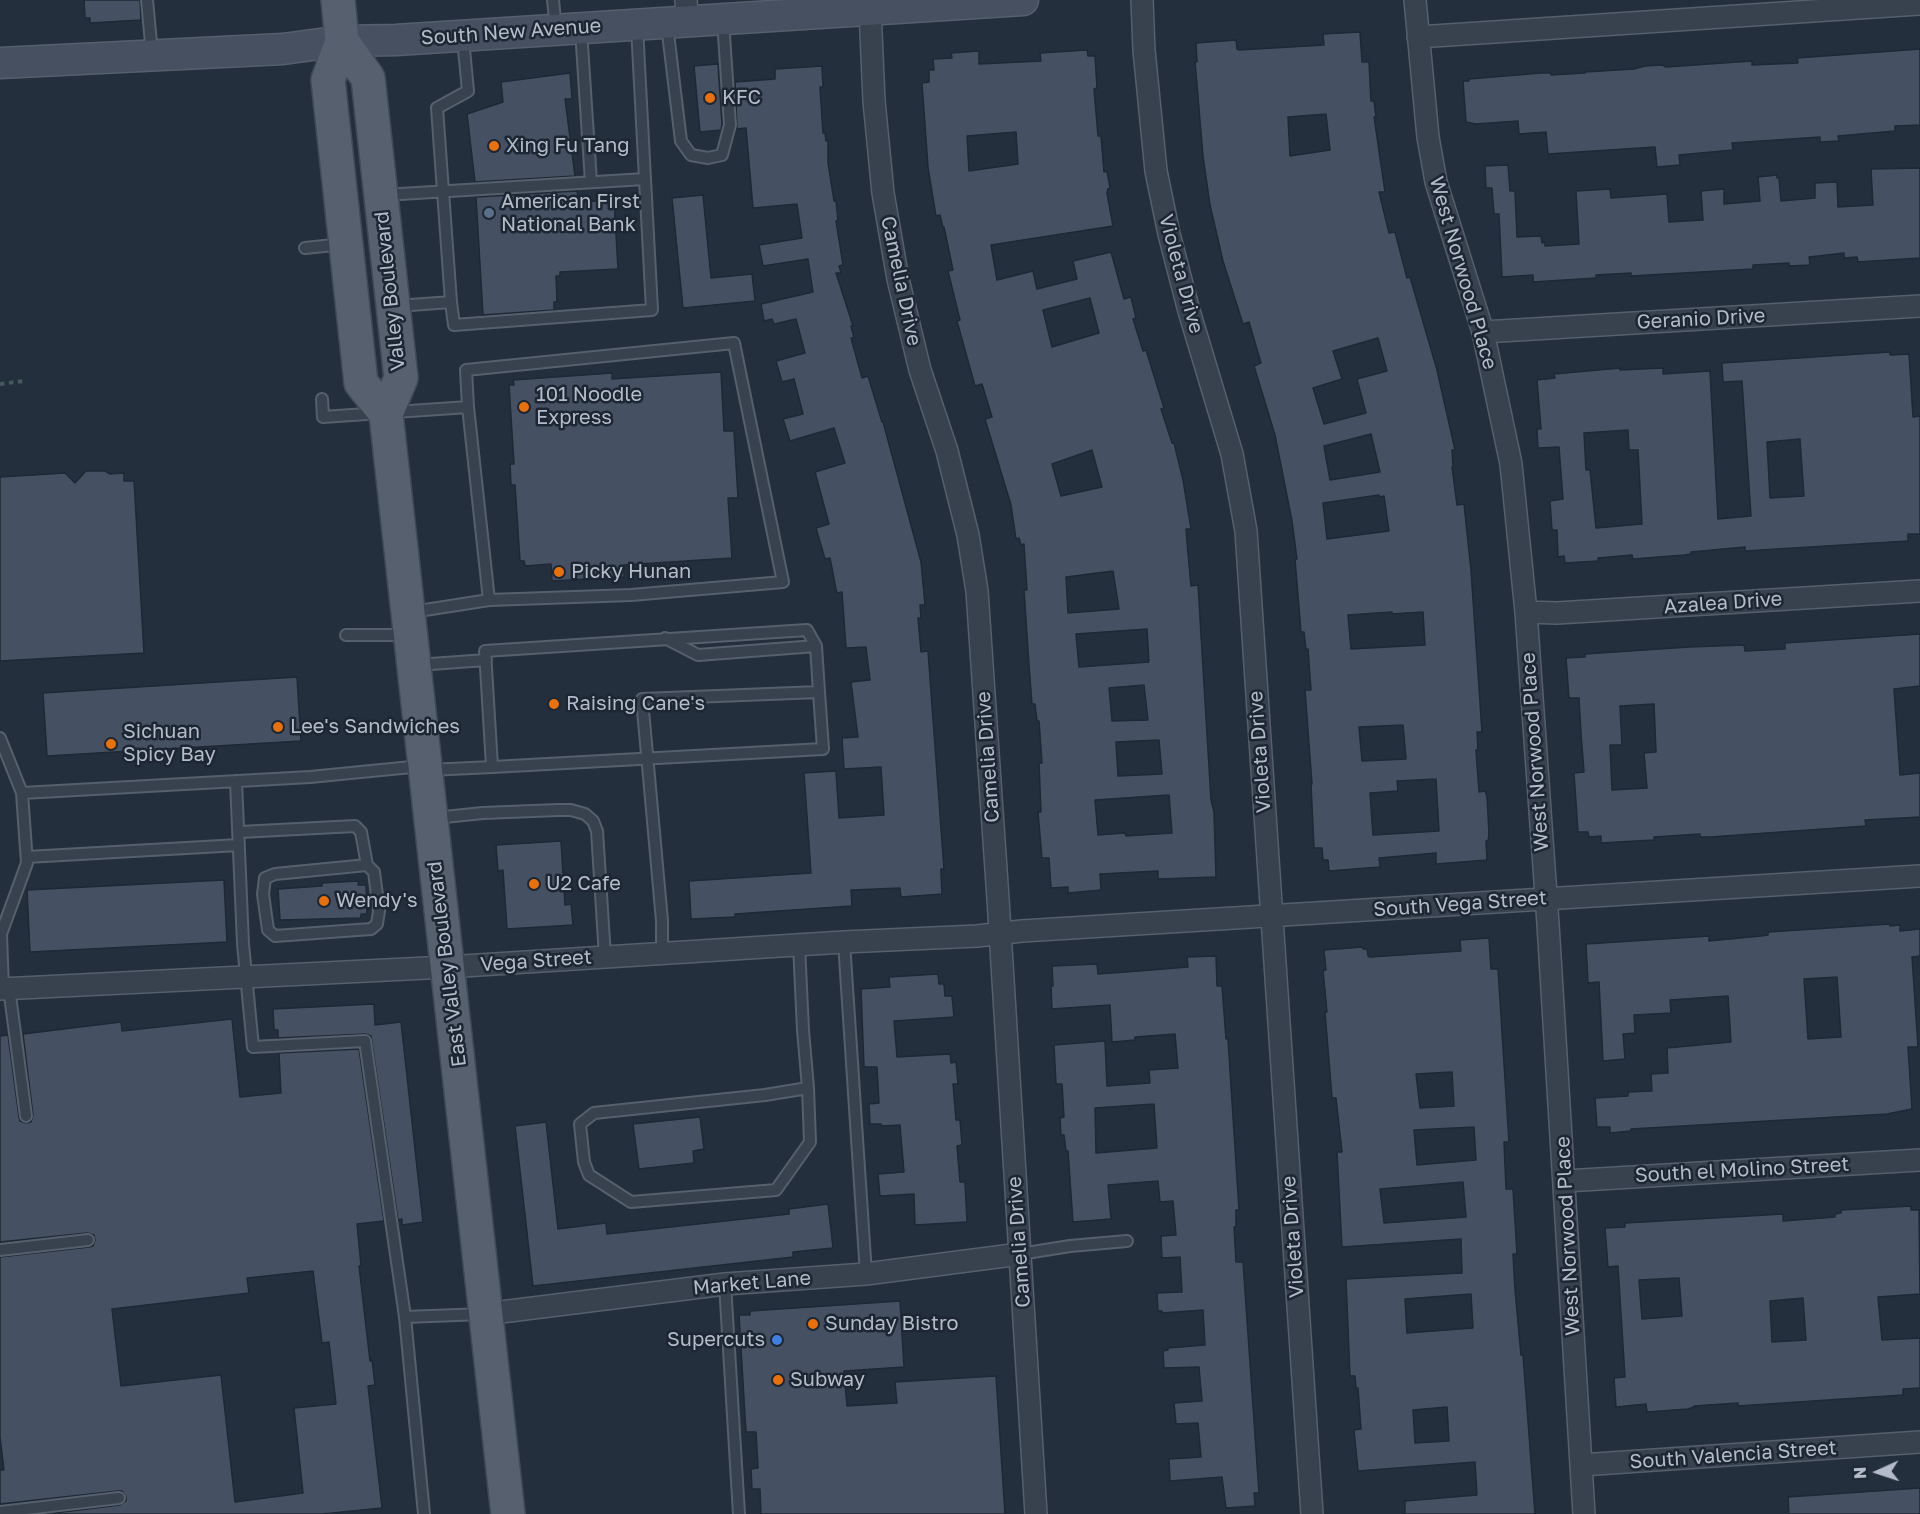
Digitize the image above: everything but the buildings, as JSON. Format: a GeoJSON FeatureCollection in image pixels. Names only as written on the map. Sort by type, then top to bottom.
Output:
{"type":"FeatureCollection","features":[{"type":"Feature","properties":{"kind":"main road"},"geometry":{"type":"LineString","coordinates":[[338,0],[342,41]]}},
{"type":"Feature","properties":{"kind":"main road","name":"South New Avenue"},"geometry":{"type":"LineString","coordinates":[[0,63],[283,49],[342,41],[396,40],[637,24],[680,14],[723,18],[1022,0]]}},
{"type":"Feature","properties":{"kind":"main road","name":"Valley Boulevard"},"geometry":{"type":"LineString","coordinates":[[342,41],[368,78],[400,378],[386,414],[361,383],[328,80],[342,41]]}},
{"type":"Feature","properties":{"kind":"main road","name":"East Valley Boulevard"},"geometry":{"type":"LineString","coordinates":[[386,414],[508,1514]]}},
{"type":"Feature","properties":{"kind":"street","name":"Violeta Drive"},"geometry":{"type":"LineString","coordinates":[[1143,0],[1144,50],[1156,171],[1169,234],[1189,311],[1232,454],[1246,531],[1312,1514]]}},
{"type":"Feature","properties":{"kind":"street","name":"West Norwood Place"},"geometry":{"type":"LineString","coordinates":[[1415,0],[1428,136],[1436,182],[1483,332],[1511,464],[1526,612],[1584,1514]]}},
{"type":"Feature","properties":{"kind":"street"},"geometry":{"type":"LineString","coordinates":[[1418,37],[1920,4]]}},
{"type":"Feature","properties":{"kind":"street","name":"Camelia Drive"},"geometry":{"type":"LineString","coordinates":[[870,10],[874,101],[882,181],[898,279],[920,370],[947,452],[968,535],[977,591],[1036,1514]]}},
{"type":"Feature","properties":{"kind":"street","name":"Geranio Drive"},"geometry":{"type":"LineString","coordinates":[[1483,332],[1920,306]]}},
{"type":"Feature","properties":{"kind":"street","name":"Azalea Drive"},"geometry":{"type":"LineString","coordinates":[[1526,612],[1569,612],[1920,591]]}},
{"type":"Feature","properties":{"kind":"street","name":"South Vega Street"},"geometry":{"type":"LineString","coordinates":[[1000,933],[1920,876]]}},
{"type":"Feature","properties":{"kind":"street","name":"Vega Street"},"geometry":{"type":"LineString","coordinates":[[4,988],[447,967],[1000,933]]}},
{"type":"Feature","properties":{"kind":"street","name":"South el Molino Street"},"geometry":{"type":"LineString","coordinates":[[1564,1181],[1920,1160]]}},
{"type":"Feature","properties":{"kind":"street","name":"Market Lane"},"geometry":{"type":"LineString","coordinates":[[485,1314],[725,1284],[866,1274],[1020,1254]]}},
{"type":"Feature","properties":{"kind":"street","name":"South Valencia Street"},"geometry":{"type":"LineString","coordinates":[[1581,1465],[1920,1442]]}},
{"type":"Feature","properties":{"kind":"lane"},"geometry":{"type":"LineString","coordinates":[[147,0],[152,54]]}},
{"type":"Feature","properties":{"kind":"lane"},"geometry":{"type":"LineString","coordinates":[[553,0],[568,28],[591,182]]}},
{"type":"Feature","properties":{"kind":"lane"},"geometry":{"type":"LineString","coordinates":[[680,14],[681,141],[690,155],[708,158],[722,155],[730,125],[723,18]]}},
{"type":"Feature","properties":{"kind":"lane"},"geometry":{"type":"LineString","coordinates":[[462,35],[468,91],[437,108],[454,325],[652,310],[637,24]]}},
{"type":"Feature","properties":{"kind":"lane"},"geometry":{"type":"LineString","coordinates":[[381,195],[645,179]]}},
{"type":"Feature","properties":{"kind":"lane"},"geometry":{"type":"LineString","coordinates":[[305,248],[346,244]]}},
{"type":"Feature","properties":{"kind":"lane"},"geometry":{"type":"LineString","coordinates":[[393,306],[451,302]]}},
{"type":"Feature","properties":{"kind":"lane"},"geometry":{"type":"LineString","coordinates":[[412,638],[489,600],[631,595],[783,582],[734,344],[466,370],[489,600]]}},
{"type":"Feature","properties":{"kind":"lane"},"geometry":{"type":"LineString","coordinates":[[322,399],[323,417],[468,407]]}},
{"type":"Feature","properties":{"kind":"lane"},"geometry":{"type":"LineString","coordinates":[[22,793],[310,777],[425,768],[492,767],[823,748],[816,646],[807,630],[485,651],[492,767]]}},
{"type":"Feature","properties":{"kind":"lane"},"geometry":{"type":"LineString","coordinates":[[346,634],[412,638],[486,660]]}},
{"type":"Feature","properties":{"kind":"lane"},"geometry":{"type":"LineString","coordinates":[[665,638],[698,655],[816,646]]}},
{"type":"Feature","properties":{"kind":"lane"},"geometry":{"type":"LineString","coordinates":[[662,953],[662,921],[642,699],[819,692]]}},
{"type":"Feature","properties":{"kind":"lane"},"geometry":{"type":"LineString","coordinates":[[0,738],[22,793],[27,857],[27,863],[4,918],[2,934],[4,988],[26,1116]]}},
{"type":"Feature","properties":{"kind":"lane"},"geometry":{"type":"LineString","coordinates":[[237,781],[246,977],[253,1047],[365,1041],[405,1317],[424,1514]]}},
{"type":"Feature","properties":{"kind":"lane"},"geometry":{"type":"LineString","coordinates":[[431,818],[558,810],[572,810],[585,814],[593,821],[597,831],[605,957]]}},
{"type":"Feature","properties":{"kind":"lane"},"geometry":{"type":"LineString","coordinates":[[240,832],[355,826],[361,832],[368,865],[374,872],[380,911],[377,924],[371,929],[275,936],[268,930],[263,894],[265,878],[275,874],[368,865]]}},
{"type":"Feature","properties":{"kind":"lane"},"geometry":{"type":"LineString","coordinates":[[27,857],[239,844]]}},
{"type":"Feature","properties":{"kind":"lane"},"geometry":{"type":"LineString","coordinates":[[844,942],[866,1274]]}},
{"type":"Feature","properties":{"kind":"lane"},"geometry":{"type":"LineString","coordinates":[[800,945],[803,1030],[808,1088],[810,1142],[776,1190],[632,1202],[589,1175],[584,1162],[580,1124],[594,1113],[765,1095],[808,1088]]}},
{"type":"Feature","properties":{"kind":"lane"},"geometry":{"type":"LineString","coordinates":[[0,1250],[88,1240]]}},
{"type":"Feature","properties":{"kind":"lane"},"geometry":{"type":"LineString","coordinates":[[1020,1254],[1127,1240]]}},
{"type":"Feature","properties":{"kind":"lane"},"geometry":{"type":"LineString","coordinates":[[725,1284],[739,1514]]}},
{"type":"Feature","properties":{"kind":"lane"},"geometry":{"type":"LineString","coordinates":[[405,1317],[485,1314]]}},
{"type":"Feature","properties":{"kind":"lane"},"geometry":{"type":"LineString","coordinates":[[0,1512],[119,1498]]}},
{"type":"Feature","properties":{"kind":"path"},"geometry":{"type":"LineString","coordinates":[[0,384],[24,381]]}},
{"type":"Feature","properties":{"kind":"place","name":"KFC"},"geometry":{"type":"Point","coordinates":[710,98]}},
{"type":"Feature","properties":{"kind":"place","name":"Xing Fu Tang"},"geometry":{"type":"Point","coordinates":[494,146]}},
{"type":"Feature","properties":{"kind":"place","name":"American First National Bank"},"geometry":{"type":"Point","coordinates":[489,213]}},
{"type":"Feature","properties":{"kind":"place","name":"101 Noodle Express"},"geometry":{"type":"Point","coordinates":[524,407]}},
{"type":"Feature","properties":{"kind":"place","name":"Picky Hunan"},"geometry":{"type":"Point","coordinates":[559,572]}},
{"type":"Feature","properties":{"kind":"place","name":"Raising Cane's"},"geometry":{"type":"Point","coordinates":[554,704]}},
{"type":"Feature","properties":{"kind":"place","name":"Lee's Sandwiches"},"geometry":{"type":"Point","coordinates":[278,727]}},
{"type":"Feature","properties":{"kind":"place","name":"Sichuan Spicy Bay"},"geometry":{"type":"Point","coordinates":[111,744]}},
{"type":"Feature","properties":{"kind":"place","name":"U2 Cafe"},"geometry":{"type":"Point","coordinates":[534,884]}},
{"type":"Feature","properties":{"kind":"place","name":"Wendy's"},"geometry":{"type":"Point","coordinates":[324,901]}},
{"type":"Feature","properties":{"kind":"place","name":"Sunday Bistro"},"geometry":{"type":"Point","coordinates":[813,1324]}},
{"type":"Feature","properties":{"kind":"place","name":"Supercuts"},"geometry":{"type":"Point","coordinates":[777,1340]}},
{"type":"Feature","properties":{"kind":"place","name":"Subway"},"geometry":{"type":"Point","coordinates":[778,1380]}}]}
